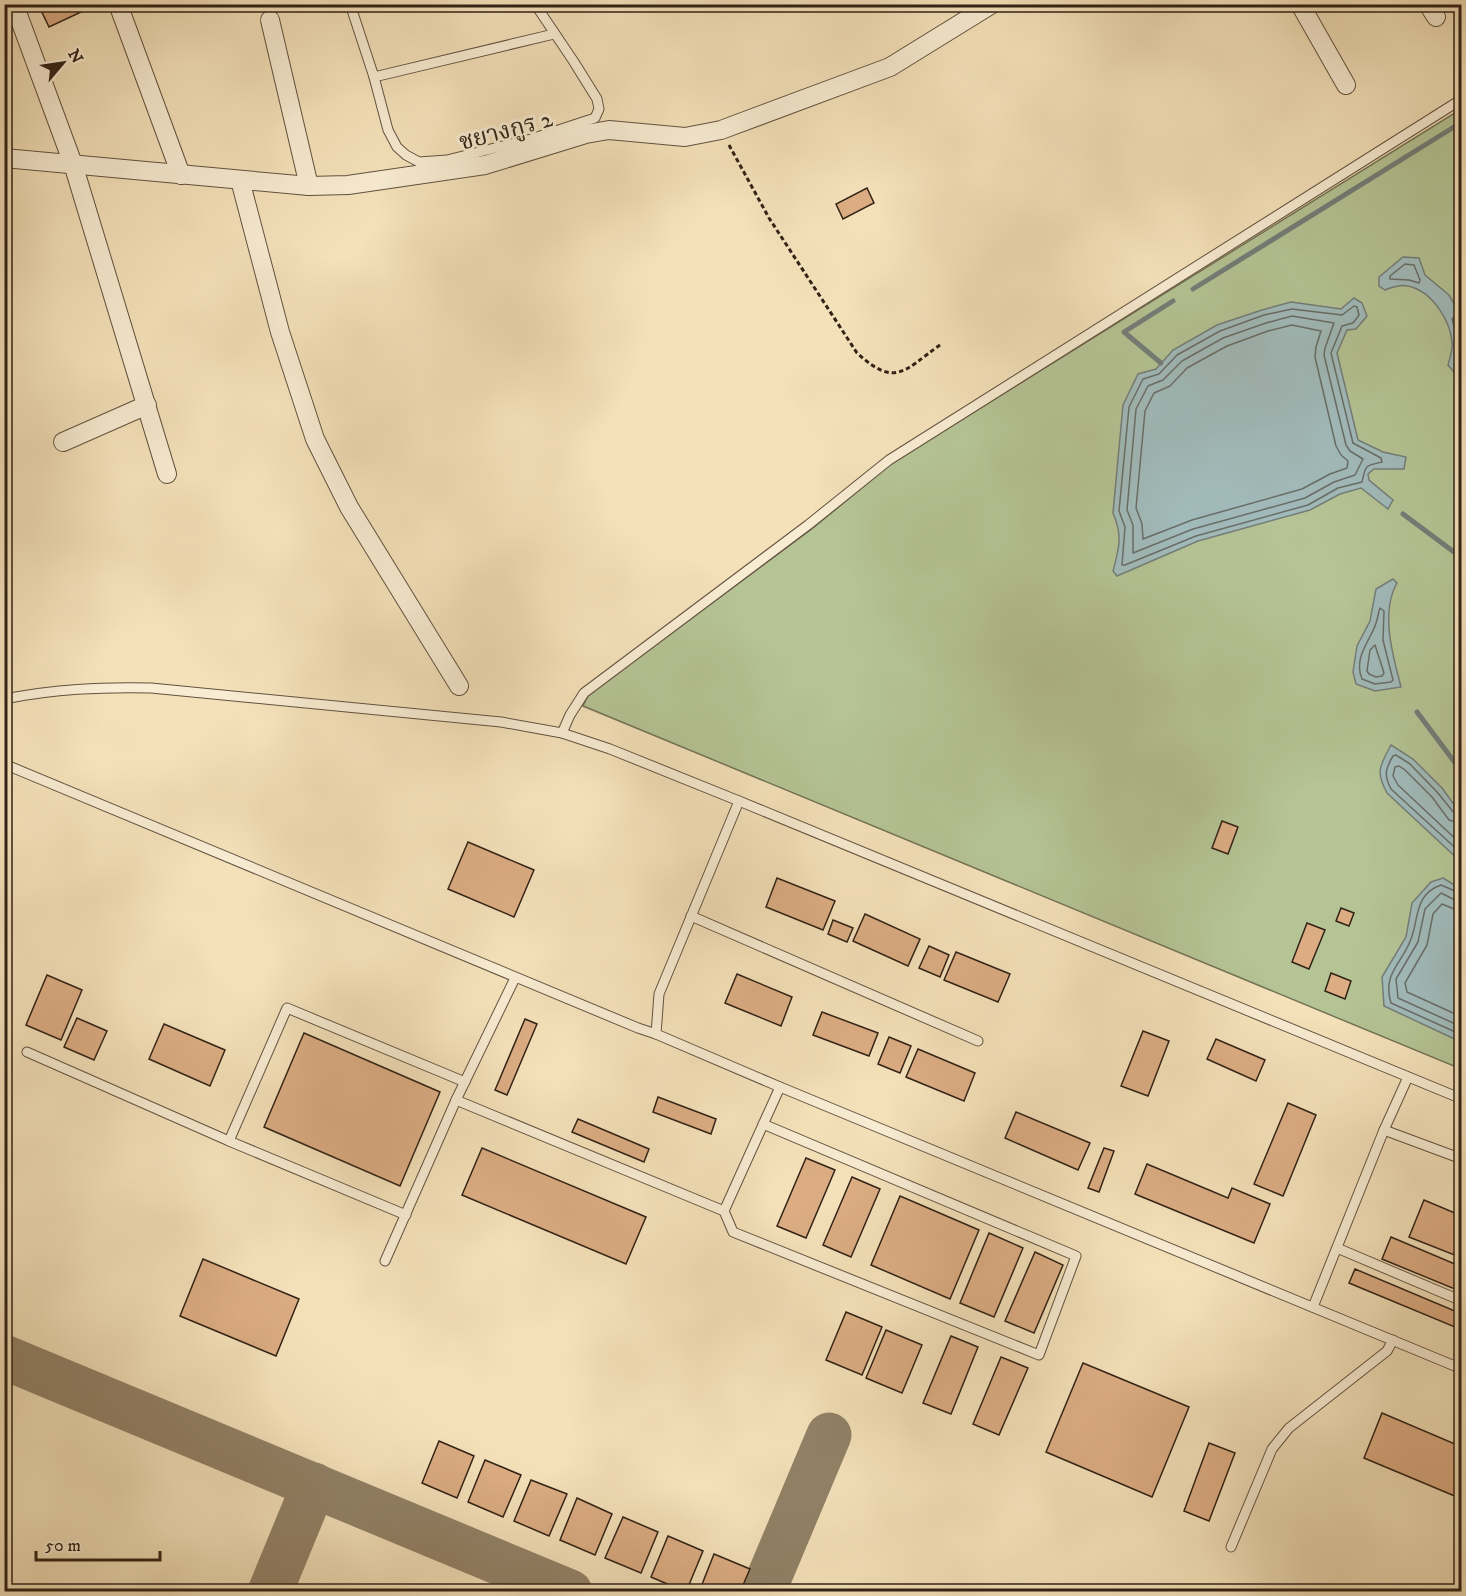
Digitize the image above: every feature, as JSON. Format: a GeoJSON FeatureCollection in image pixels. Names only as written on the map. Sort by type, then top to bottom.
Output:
{"type":"FeatureCollection","features":[{"type":"Feature","properties":{"kind":"street"},"geometry":{"type":"LineString","coordinates":[[14,4],[73,164],[167,474]]}},
{"type":"Feature","properties":{"kind":"street"},"geometry":{"type":"LineString","coordinates":[[118,4],[182,175]]}},
{"type":"Feature","properties":{"kind":"street","name":"ชยางกูร 2"},"geometry":{"type":"LineString","coordinates":[[4,158],[309,186],[348,185],[485,165],[586,134],[609,130],[686,137],[721,130],[890,67],[992,4]]}},
{"type":"Feature","properties":{"kind":"street"},"geometry":{"type":"LineString","coordinates":[[1300,4],[1346,85]]}},
{"type":"Feature","properties":{"kind":"street"},"geometry":{"type":"LineString","coordinates":[[270,20],[309,186]]}},
{"type":"Feature","properties":{"kind":"street"},"geometry":{"type":"LineString","coordinates":[[240,180],[280,332],[315,439],[349,507],[459,686]]}},
{"type":"Feature","properties":{"kind":"street"},"geometry":{"type":"LineString","coordinates":[[63,442],[147,405]]}},
{"type":"Feature","properties":{"kind":"lane"},"geometry":{"type":"LineString","coordinates":[[350,4],[374,77],[388,130],[397,147],[419,162],[447,160],[531,139],[595,118],[599,109],[597,99],[536,4]]}},
{"type":"Feature","properties":{"kind":"lane"},"geometry":{"type":"LineString","coordinates":[[374,77],[554,34]]}},
{"type":"Feature","properties":{"kind":"lane"},"geometry":{"type":"LineString","coordinates":[[562,733],[584,693],[808,525],[889,460],[1461,99]]}},
{"type":"Feature","properties":{"kind":"lane"},"geometry":{"type":"LineString","coordinates":[[4,699],[95,687],[151,688],[501,722],[562,733],[610,749],[739,801],[1461,1099]]}},
{"type":"Feature","properties":{"kind":"lane"},"geometry":{"type":"LineString","coordinates":[[4,764],[1461,1369]]}},
{"type":"Feature","properties":{"kind":"lane"},"geometry":{"type":"LineString","coordinates":[[656,1034],[659,994],[739,801]]}},
{"type":"Feature","properties":{"kind":"lane"},"geometry":{"type":"LineString","coordinates":[[691,916],[978,1041]]}},
{"type":"Feature","properties":{"kind":"lane"},"geometry":{"type":"LineString","coordinates":[[385,1261],[456,1100],[515,978]]}},
{"type":"Feature","properties":{"kind":"lane"},"geometry":{"type":"LineString","coordinates":[[229,1141],[287,1008],[465,1082]]}},
{"type":"Feature","properties":{"kind":"lane"},"geometry":{"type":"LineString","coordinates":[[27,1052],[229,1141],[406,1215]]}},
{"type":"Feature","properties":{"kind":"lane"},"geometry":{"type":"LineString","coordinates":[[1313,1307],[1384,1130],[1408,1077]]}},
{"type":"Feature","properties":{"kind":"lane"},"geometry":{"type":"LineString","coordinates":[[724,1211],[780,1087]]}},
{"type":"Feature","properties":{"kind":"lane"},"geometry":{"type":"LineString","coordinates":[[456,1100],[724,1211],[733,1232],[1039,1355],[1076,1256],[763,1124]]}},
{"type":"Feature","properties":{"kind":"lane"},"geometry":{"type":"LineString","coordinates":[[1384,1130],[1461,1159]]}},
{"type":"Feature","properties":{"kind":"lane"},"geometry":{"type":"LineString","coordinates":[[1337,1248],[1461,1301]]}},
{"type":"Feature","properties":{"kind":"lane"},"geometry":{"type":"LineString","coordinates":[[1231,1548],[1272,1449],[1277,1442],[1289,1428],[1387,1351],[1393,1340]]}},
{"type":"Feature","properties":{"kind":"path"},"geometry":{"type":"LineString","coordinates":[[721,130],[769,218],[857,353],[873,368],[893,374],[907,368],[940,345]]}},
{"type":"Feature","properties":{"kind":"green space"},"geometry":{"type":"Polygon","coordinates":[[[1461,109],[1461,1069],[583,706],[589,694],[813,528],[892,463],[1461,109]]]}},
{"type":"Feature","properties":{"kind":"water"},"geometry":{"type":"Polygon","coordinates":[[[1403,257],[1419,258],[1425,275],[1449,295],[1461,315],[1461,380],[1448,365],[1452,348],[1451,333],[1444,316],[1432,300],[1417,289],[1408,286],[1385,290],[1379,286],[1379,277],[1403,257]]]}},
{"type":"Feature","properties":{"kind":"water"},"geometry":{"type":"Polygon","coordinates":[[[1354,298],[1362,303],[1367,316],[1356,329],[1347,330],[1337,353],[1358,440],[1383,452],[1406,457],[1404,469],[1374,469],[1368,474],[1369,480],[1393,500],[1388,509],[1361,488],[1340,494],[1310,510],[1198,541],[1117,576],[1113,571],[1119,535],[1113,513],[1123,405],[1138,374],[1156,369],[1173,350],[1217,325],[1291,302],[1341,309],[1354,298]]]}},
{"type":"Feature","properties":{"kind":"water"},"geometry":{"type":"Polygon","coordinates":[[[1393,579],[1397,583],[1389,608],[1390,635],[1401,687],[1375,691],[1356,684],[1353,672],[1357,646],[1370,621],[1376,589],[1393,579]]]}},
{"type":"Feature","properties":{"kind":"water"},"geometry":{"type":"Polygon","coordinates":[[[1391,745],[1413,759],[1442,788],[1461,814],[1461,862],[1387,793],[1381,779],[1380,769],[1391,745]]]}},
{"type":"Feature","properties":{"kind":"water"},"geometry":{"type":"Polygon","coordinates":[[[1443,878],[1461,889],[1461,1042],[1384,1006],[1382,977],[1406,937],[1412,903],[1431,882],[1443,878]]]}},
{"type":"Feature","properties":{"kind":"building"},"geometry":{"type":"Polygon","coordinates":[[[38,4],[95,4],[96,5],[49,27],[38,4]]]}},
{"type":"Feature","properties":{"kind":"building"},"geometry":{"type":"Polygon","coordinates":[[[867,188],[874,203],[843,219],[836,204],[867,188]]]}},
{"type":"Feature","properties":{"kind":"building"},"geometry":{"type":"Polygon","coordinates":[[[1222,821],[1238,827],[1228,854],[1212,848],[1222,821]]]}},
{"type":"Feature","properties":{"kind":"building"},"geometry":{"type":"Polygon","coordinates":[[[468,842],[534,870],[514,917],[448,889],[468,842]]]}},
{"type":"Feature","properties":{"kind":"building"},"geometry":{"type":"Polygon","coordinates":[[[777,878],[835,901],[823,930],[766,907],[777,878]]]}},
{"type":"Feature","properties":{"kind":"building"},"geometry":{"type":"Polygon","coordinates":[[[1341,908],[1354,913],[1349,926],[1336,921],[1341,908]]]}},
{"type":"Feature","properties":{"kind":"building"},"geometry":{"type":"Polygon","coordinates":[[[865,914],[920,939],[908,966],[853,941],[865,914]]]}},
{"type":"Feature","properties":{"kind":"building"},"geometry":{"type":"Polygon","coordinates":[[[833,920],[853,928],[847,942],[828,934],[833,920]]]}},
{"type":"Feature","properties":{"kind":"building"},"geometry":{"type":"Polygon","coordinates":[[[1307,923],[1325,930],[1309,969],[1292,962],[1307,923]]]}},
{"type":"Feature","properties":{"kind":"building"},"geometry":{"type":"Polygon","coordinates":[[[929,946],[949,955],[940,977],[919,968],[929,946]]]}},
{"type":"Feature","properties":{"kind":"building"},"geometry":{"type":"Polygon","coordinates":[[[956,952],[1010,974],[998,1002],[944,980],[956,952]]]}},
{"type":"Feature","properties":{"kind":"building"},"geometry":{"type":"Polygon","coordinates":[[[1331,973],[1351,981],[1345,999],[1325,991],[1331,973]]]}},
{"type":"Feature","properties":{"kind":"building"},"geometry":{"type":"Polygon","coordinates":[[[737,974],[792,997],[781,1026],[725,1003],[737,974]]]}},
{"type":"Feature","properties":{"kind":"building"},"geometry":{"type":"Polygon","coordinates":[[[47,975],[82,990],[61,1040],[26,1025],[47,975]]]}},
{"type":"Feature","properties":{"kind":"building"},"geometry":{"type":"Polygon","coordinates":[[[822,1012],[878,1033],[869,1056],[813,1035],[822,1012]]]}},
{"type":"Feature","properties":{"kind":"building"},"geometry":{"type":"Polygon","coordinates":[[[77,1018],[107,1031],[94,1060],[64,1047],[77,1018]]]}},
{"type":"Feature","properties":{"kind":"building"},"geometry":{"type":"Polygon","coordinates":[[[525,1019],[537,1024],[507,1095],[495,1090],[525,1019]]]}},
{"type":"Feature","properties":{"kind":"building"},"geometry":{"type":"Polygon","coordinates":[[[164,1024],[225,1050],[210,1086],[149,1059],[164,1024]]]}},
{"type":"Feature","properties":{"kind":"building"},"geometry":{"type":"Polygon","coordinates":[[[1143,1031],[1169,1041],[1148,1096],[1121,1086],[1143,1031]]]}},
{"type":"Feature","properties":{"kind":"building"},"geometry":{"type":"Polygon","coordinates":[[[304,1033],[440,1092],[400,1186],[264,1127],[304,1033]]]}},
{"type":"Feature","properties":{"kind":"building"},"geometry":{"type":"Polygon","coordinates":[[[889,1037],[911,1046],[900,1073],[878,1064],[889,1037]]]}},
{"type":"Feature","properties":{"kind":"building"},"geometry":{"type":"Polygon","coordinates":[[[1216,1039],[1265,1060],[1256,1081],[1207,1059],[1216,1039]]]}},
{"type":"Feature","properties":{"kind":"building"},"geometry":{"type":"Polygon","coordinates":[[[918,1049],[975,1073],[964,1101],[906,1077],[918,1049]]]}},
{"type":"Feature","properties":{"kind":"building"},"geometry":{"type":"Polygon","coordinates":[[[658,1097],[716,1119],[711,1134],[653,1112],[658,1097]]]}},
{"type":"Feature","properties":{"kind":"building"},"geometry":{"type":"Polygon","coordinates":[[[1288,1103],[1316,1115],[1283,1196],[1254,1184],[1288,1103]]]}},
{"type":"Feature","properties":{"kind":"building"},"geometry":{"type":"Polygon","coordinates":[[[1016,1112],[1090,1143],[1078,1170],[1005,1138],[1016,1112]]]}},
{"type":"Feature","properties":{"kind":"building"},"geometry":{"type":"Polygon","coordinates":[[[578,1119],[649,1149],[644,1162],[572,1132],[578,1119]]]}},
{"type":"Feature","properties":{"kind":"building"},"geometry":{"type":"Polygon","coordinates":[[[482,1148],[646,1217],[626,1264],[462,1195],[482,1148]]]}},
{"type":"Feature","properties":{"kind":"building"},"geometry":{"type":"Polygon","coordinates":[[[1104,1148],[1114,1151],[1099,1192],[1088,1188],[1104,1148]]]}},
{"type":"Feature","properties":{"kind":"building"},"geometry":{"type":"Polygon","coordinates":[[[806,1158],[835,1170],[806,1238],[777,1226],[806,1158]]]}},
{"type":"Feature","properties":{"kind":"building"},"geometry":{"type":"Polygon","coordinates":[[[1147,1164],[1228,1198],[1232,1188],[1270,1204],[1254,1243],[1135,1194],[1147,1164]]]}},
{"type":"Feature","properties":{"kind":"building"},"geometry":{"type":"Polygon","coordinates":[[[852,1177],[880,1189],[851,1257],[823,1245],[852,1177]]]}},
{"type":"Feature","properties":{"kind":"building"},"geometry":{"type":"Polygon","coordinates":[[[900,1196],[979,1230],[950,1299],[871,1265],[900,1196]]]}},
{"type":"Feature","properties":{"kind":"building"},"geometry":{"type":"Polygon","coordinates":[[[1424,1200],[1462,1216],[1462,1258],[1409,1237],[1424,1200]]]}},
{"type":"Feature","properties":{"kind":"building"},"geometry":{"type":"Polygon","coordinates":[[[989,1233],[1023,1248],[994,1317],[960,1303],[989,1233]]]}},
{"type":"Feature","properties":{"kind":"building"},"geometry":{"type":"Polygon","coordinates":[[[1391,1237],[1462,1267],[1462,1292],[1382,1259],[1391,1237]]]}},
{"type":"Feature","properties":{"kind":"building"},"geometry":{"type":"Polygon","coordinates":[[[1035,1252],[1063,1265],[1034,1333],[1005,1321],[1035,1252]]]}},
{"type":"Feature","properties":{"kind":"building"},"geometry":{"type":"Polygon","coordinates":[[[203,1259],[299,1299],[276,1356],[180,1316],[203,1259]]]}},
{"type":"Feature","properties":{"kind":"building"},"geometry":{"type":"Polygon","coordinates":[[[1355,1269],[1462,1314],[1462,1330],[1349,1283],[1355,1269]]]}},
{"type":"Feature","properties":{"kind":"building"},"geometry":{"type":"Polygon","coordinates":[[[846,1312],[882,1327],[862,1375],[826,1360],[846,1312]]]}},
{"type":"Feature","properties":{"kind":"building"},"geometry":{"type":"Polygon","coordinates":[[[886,1330],[922,1345],[902,1393],[866,1378],[886,1330]]]}},
{"type":"Feature","properties":{"kind":"building"},"geometry":{"type":"Polygon","coordinates":[[[951,1336],[978,1347],[951,1414],[923,1403],[951,1336]]]}},
{"type":"Feature","properties":{"kind":"building"},"geometry":{"type":"Polygon","coordinates":[[[1001,1357],[1028,1368],[999,1435],[973,1424],[1001,1357]]]}},
{"type":"Feature","properties":{"kind":"building"},"geometry":{"type":"Polygon","coordinates":[[[1083,1363],[1189,1407],[1152,1497],[1046,1452],[1083,1363]]]}},
{"type":"Feature","properties":{"kind":"building"},"geometry":{"type":"Polygon","coordinates":[[[1382,1413],[1462,1447],[1462,1499],[1364,1458],[1382,1413]]]}},
{"type":"Feature","properties":{"kind":"building"},"geometry":{"type":"Polygon","coordinates":[[[439,1441],[474,1456],[457,1498],[422,1483],[439,1441]]]}},
{"type":"Feature","properties":{"kind":"building"},"geometry":{"type":"Polygon","coordinates":[[[1209,1443],[1235,1453],[1209,1521],[1184,1511],[1209,1443]]]}},
{"type":"Feature","properties":{"kind":"building"},"geometry":{"type":"Polygon","coordinates":[[[485,1460],[521,1475],[503,1517],[468,1502],[485,1460]]]}},
{"type":"Feature","properties":{"kind":"building"},"geometry":{"type":"Polygon","coordinates":[[[531,1480],[567,1494],[549,1536],[514,1521],[531,1480]]]}},
{"type":"Feature","properties":{"kind":"building"},"geometry":{"type":"Polygon","coordinates":[[[577,1498],[612,1514],[595,1555],[560,1540],[577,1498]]]}},
{"type":"Feature","properties":{"kind":"building"},"geometry":{"type":"Polygon","coordinates":[[[623,1517],[658,1532],[641,1573],[605,1558],[623,1517]]]}},
{"type":"Feature","properties":{"kind":"building"},"geometry":{"type":"Polygon","coordinates":[[[668,1536],[703,1551],[686,1592],[651,1577],[668,1536]]]}},
{"type":"Feature","properties":{"kind":"building"},"geometry":{"type":"Polygon","coordinates":[[[714,1554],[750,1569],[740,1592],[699,1592],[714,1554]]]}},
{"type":"Feature","properties":{"kind":"waterway"},"geometry":{"type":"LineString","coordinates":[[1193,289],[1462,122]]}},
{"type":"Feature","properties":{"kind":"waterway"},"geometry":{"type":"LineString","coordinates":[[1161,363],[1124,332],[1173,301]]}},
{"type":"Feature","properties":{"kind":"waterway"},"geometry":{"type":"LineString","coordinates":[[1403,514],[1462,558]]}},
{"type":"Feature","properties":{"kind":"waterway"},"geometry":{"type":"LineString","coordinates":[[1417,712],[1462,772]]}},
{"type":"Feature","properties":{"kind":"taxiway"},"geometry":{"type":"LineString","coordinates":[[4,1357],[570,1592]]}},
{"type":"Feature","properties":{"kind":"taxiway"},"geometry":{"type":"LineString","coordinates":[[763,1592],[829,1435]]}},
{"type":"Feature","properties":{"kind":"taxiway"},"geometry":{"type":"LineString","coordinates":[[270,1592],[314,1485]]}}]}
